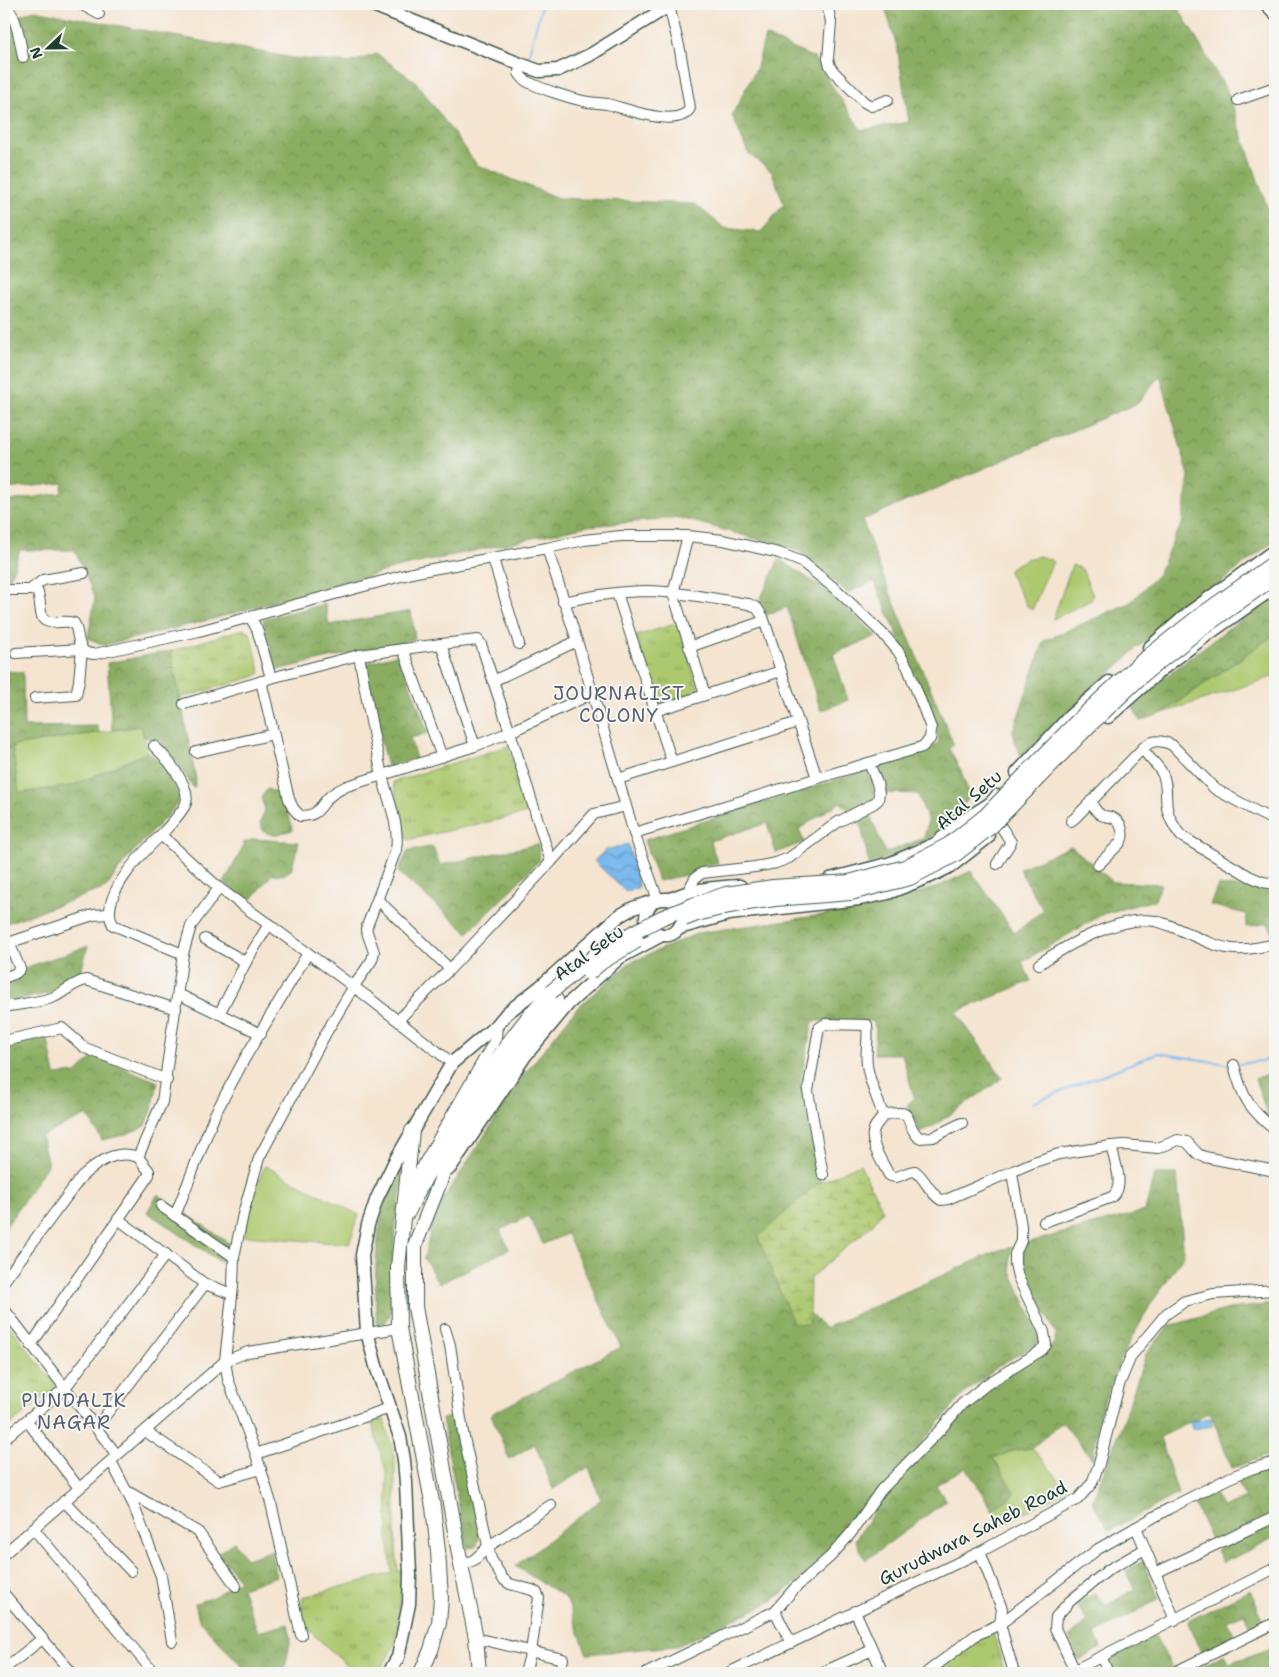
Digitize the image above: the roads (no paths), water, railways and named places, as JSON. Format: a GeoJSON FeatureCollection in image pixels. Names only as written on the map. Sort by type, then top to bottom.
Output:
{"type":"FeatureCollection","features":[{"type":"Feature","properties":{"kind":"highway","name":"Atal Setu"},"geometry":{"type":"LineString","coordinates":[[554,996],[604,949],[661,918],[693,905],[726,894],[773,887],[849,882],[905,867],[948,845],[985,816],[1079,719],[1137,665],[1194,620],[1275,562]]}},
{"type":"Feature","properties":{"kind":"highway","name":"Atal Setu"},"geometry":{"type":"LineString","coordinates":[[554,996],[631,944],[666,926],[697,914],[728,906],[774,899],[851,894],[910,878],[955,855],[993,825],[1087,728],[1144,674],[1275,577]]}},
{"type":"Feature","properties":{"kind":"highway"},"geometry":{"type":"LineString","coordinates":[[479,1673],[476,1638],[461,1565],[415,1307],[416,1245],[440,1182],[445,1163],[460,1129],[499,1056],[531,1012],[554,996]]}},
{"type":"Feature","properties":{"kind":"highway"},"geometry":{"type":"LineString","coordinates":[[403,1224],[418,1190],[460,1129]]}},
{"type":"Feature","properties":{"kind":"highway"},"geometry":{"type":"LineString","coordinates":[[412,1131],[398,1267],[399,1328],[433,1507],[441,1598],[439,1623],[431,1650],[421,1673]]}},
{"type":"Feature","properties":{"kind":"main road"},"geometry":{"type":"LineString","coordinates":[[370,4],[540,71],[558,70],[590,56],[670,5]]}},
{"type":"Feature","properties":{"kind":"main road"},"geometry":{"type":"LineString","coordinates":[[1266,4],[1275,13]]}},
{"type":"Feature","properties":{"kind":"main road"},"geometry":{"type":"LineString","coordinates":[[389,1673],[398,1657],[409,1604],[410,1574],[404,1460],[400,1437],[376,1366],[367,1332],[362,1255],[368,1225],[377,1198],[395,1161],[452,1063],[619,916],[633,908],[687,893],[716,888],[828,879],[891,863],[935,844],[966,819],[990,803],[1069,717],[1190,612],[1275,550]]}},
{"type":"Feature","properties":{"kind":"main road"},"geometry":{"type":"LineString","coordinates":[[440,1182],[525,1056],[569,1004],[619,958],[662,935],[672,934],[679,928],[729,914],[859,899],[888,893],[951,866],[968,854],[1000,825],[1098,726],[1162,669],[1275,587]]}},
{"type":"Feature","properties":{"kind":"main road"},"geometry":{"type":"LineString","coordinates":[[660,900],[678,904],[681,908],[683,918],[679,928]]}},
{"type":"Feature","properties":{"kind":"main road"},"geometry":{"type":"LineString","coordinates":[[660,900],[648,910],[647,922],[652,929],[662,935]]}},
{"type":"Feature","properties":{"kind":"street"},"geometry":{"type":"LineString","coordinates":[[80,4],[99,14]]}},
{"type":"Feature","properties":{"kind":"street"},"geometry":{"type":"LineString","coordinates":[[827,4],[831,22],[828,59],[834,72],[864,102],[872,106],[888,100]]}},
{"type":"Feature","properties":{"kind":"street"},"geometry":{"type":"LineString","coordinates":[[520,64],[519,73],[526,81],[562,94],[638,114],[666,117],[681,116],[687,113],[690,108],[670,5]]}},
{"type":"Feature","properties":{"kind":"street"},"geometry":{"type":"LineString","coordinates":[[4,6],[8,8],[13,16],[23,57]]}},
{"type":"Feature","properties":{"kind":"street"},"geometry":{"type":"LineString","coordinates":[[1238,100],[1275,87]]}},
{"type":"Feature","properties":{"kind":"street"},"geometry":{"type":"LineString","coordinates":[[4,590],[37,591],[40,597],[43,620],[47,622],[69,621],[74,623],[77,628],[78,642],[82,649],[88,654],[95,654],[199,631],[416,572],[493,559],[584,540],[621,536],[688,536],[742,544],[779,553],[802,562],[838,591],[898,651],[908,668],[931,728],[930,739],[922,747],[634,833]]}},
{"type":"Feature","properties":{"kind":"street"},"geometry":{"type":"LineString","coordinates":[[688,536],[673,593],[705,695]]}},
{"type":"Feature","properties":{"kind":"street"},"geometry":{"type":"LineString","coordinates":[[547,548],[577,641],[634,833],[660,900]]}},
{"type":"Feature","properties":{"kind":"street"},"geometry":{"type":"LineString","coordinates":[[493,559],[519,644]]}},
{"type":"Feature","properties":{"kind":"street"},"geometry":{"type":"LineString","coordinates":[[30,590],[43,580],[49,578],[84,573]]}},
{"type":"Feature","properties":{"kind":"street"},"geometry":{"type":"LineString","coordinates":[[563,602],[592,595],[647,591],[748,604],[757,608],[764,621],[817,778]]}},
{"type":"Feature","properties":{"kind":"street"},"geometry":{"type":"LineString","coordinates":[[617,593],[672,762]]}},
{"type":"Feature","properties":{"kind":"street"},"geometry":{"type":"LineString","coordinates":[[250,617],[257,629],[274,734],[290,800],[293,808],[300,816],[310,816],[318,812],[330,796],[338,790],[382,774],[475,746],[592,694]]}},
{"type":"Feature","properties":{"kind":"street"},"geometry":{"type":"LineString","coordinates":[[689,647],[764,621]]}},
{"type":"Feature","properties":{"kind":"street"},"geometry":{"type":"LineString","coordinates":[[184,704],[359,655],[478,640],[494,681],[551,862]]}},
{"type":"Feature","properties":{"kind":"street"},"geometry":{"type":"LineString","coordinates":[[494,681],[577,641]]}},
{"type":"Feature","properties":{"kind":"street"},"geometry":{"type":"LineString","coordinates":[[441,644],[475,746]]}},
{"type":"Feature","properties":{"kind":"street"},"geometry":{"type":"LineString","coordinates":[[16,653],[82,649]]}},
{"type":"Feature","properties":{"kind":"street"},"geometry":{"type":"LineString","coordinates":[[35,698],[76,695],[82,649]]}},
{"type":"Feature","properties":{"kind":"street"},"geometry":{"type":"LineString","coordinates":[[403,649],[442,757]]}},
{"type":"Feature","properties":{"kind":"street"},"geometry":{"type":"LineString","coordinates":[[301,1635],[271,1503],[256,1454],[228,1378],[225,1361],[234,1257],[243,1214],[259,1158],[321,1041],[372,960],[374,952],[366,929],[396,850],[398,837],[382,774],[359,655]]}},
{"type":"Feature","properties":{"kind":"street"},"geometry":{"type":"LineString","coordinates":[[655,711],[781,671]]}},
{"type":"Feature","properties":{"kind":"street"},"geometry":{"type":"LineString","coordinates":[[618,779],[798,722]]}},
{"type":"Feature","properties":{"kind":"street"},"geometry":{"type":"LineString","coordinates":[[196,752],[274,734]]}},
{"type":"Feature","properties":{"kind":"street"},"geometry":{"type":"LineString","coordinates":[[1072,821],[1142,748],[1154,741],[1164,741],[1172,745],[1215,789],[1259,813],[1275,819]]}},
{"type":"Feature","properties":{"kind":"street"},"geometry":{"type":"LineString","coordinates":[[154,746],[166,757],[183,784],[187,796],[185,806],[161,835],[139,856],[116,890],[109,914],[113,925],[183,954]]}},
{"type":"Feature","properties":{"kind":"street"},"geometry":{"type":"LineString","coordinates":[[1142,748],[1162,773],[1166,785],[1167,808],[1173,826],[1181,836],[1249,876],[1263,882],[1275,884]]}},
{"type":"Feature","properties":{"kind":"street"},"geometry":{"type":"LineString","coordinates":[[687,893],[695,878],[702,873],[755,867],[776,863],[789,858],[838,822],[873,804],[878,800],[879,793],[869,763]]}},
{"type":"Feature","properties":{"kind":"street"},"geometry":{"type":"LineString","coordinates":[[1091,801],[1101,814],[1118,820],[1122,834],[1120,843],[1098,865]]}},
{"type":"Feature","properties":{"kind":"street"},"geometry":{"type":"LineString","coordinates":[[398,1020],[450,969],[594,814],[626,806]]}},
{"type":"Feature","properties":{"kind":"street"},"geometry":{"type":"LineString","coordinates":[[997,864],[1011,842],[1000,825]]}},
{"type":"Feature","properties":{"kind":"street"},"geometry":{"type":"LineString","coordinates":[[161,835],[219,888],[354,986],[452,1063]]}},
{"type":"Feature","properties":{"kind":"street"},"geometry":{"type":"LineString","coordinates":[[138,1158],[162,1102],[183,954],[191,926],[219,888]]}},
{"type":"Feature","properties":{"kind":"street"},"geometry":{"type":"LineString","coordinates":[[378,900],[450,969]]}},
{"type":"Feature","properties":{"kind":"street"},"geometry":{"type":"LineString","coordinates":[[4,978],[16,973],[20,969],[11,947],[11,943],[14,941],[93,915],[109,914]]}},
{"type":"Feature","properties":{"kind":"street"},"geometry":{"type":"LineString","coordinates":[[1039,964],[1062,949],[1109,928],[1134,922],[1155,921],[1174,927],[1216,946],[1239,950],[1275,944]]}},
{"type":"Feature","properties":{"kind":"street"},"geometry":{"type":"LineString","coordinates":[[218,1014],[269,924]]}},
{"type":"Feature","properties":{"kind":"street"},"geometry":{"type":"LineString","coordinates":[[205,939],[246,962]]}},
{"type":"Feature","properties":{"kind":"street"},"geometry":{"type":"LineString","coordinates":[[175,1216],[215,1114],[244,1058],[261,1034],[308,953]]}},
{"type":"Feature","properties":{"kind":"street"},"geometry":{"type":"LineString","coordinates":[[4,1007],[48,999],[80,981],[86,980],[176,1009]]}},
{"type":"Feature","properties":{"kind":"street"},"geometry":{"type":"LineString","coordinates":[[178,994],[261,1034]]}},
{"type":"Feature","properties":{"kind":"street"},"geometry":{"type":"LineString","coordinates":[[823,1175],[808,1091],[819,1028],[825,1024],[867,1025],[869,1035],[866,1064],[883,1115],[873,1130],[872,1136],[875,1147],[889,1175],[893,1178],[910,1171],[915,1171],[934,1196],[941,1200],[948,1199],[1012,1173],[1034,1162],[1059,1154],[1124,1145],[1158,1148],[1178,1140],[1187,1142],[1198,1154],[1205,1157],[1275,1171]]}},
{"type":"Feature","properties":{"kind":"street"},"geometry":{"type":"LineString","coordinates":[[418,1190],[419,1172],[496,1038],[497,1025]]}},
{"type":"Feature","properties":{"kind":"street"},"geometry":{"type":"LineString","coordinates":[[4,1042],[62,1028],[85,1048],[166,1080]]}},
{"type":"Feature","properties":{"kind":"street"},"geometry":{"type":"LineString","coordinates":[[1234,1065],[1239,1086],[1246,1101],[1258,1117],[1275,1130]]}},
{"type":"Feature","properties":{"kind":"street"},"geometry":{"type":"LineString","coordinates":[[883,1115],[904,1113],[907,1115],[914,1132],[919,1138],[933,1137],[962,1123]]}},
{"type":"Feature","properties":{"kind":"street"},"geometry":{"type":"LineString","coordinates":[[1044,1222],[1112,1197],[1117,1193],[1120,1184],[1111,1146]]}},
{"type":"Feature","properties":{"kind":"street"},"geometry":{"type":"LineString","coordinates":[[4,1281],[82,1176],[95,1165],[112,1156],[130,1155],[138,1158],[149,1172],[149,1175],[31,1344]]}},
{"type":"Feature","properties":{"kind":"street"},"geometry":{"type":"LineString","coordinates":[[647,1673],[775,1611],[794,1589],[831,1556],[881,1490],[940,1430],[962,1404],[986,1384],[1042,1350],[1046,1345],[1044,1332],[1018,1277],[1015,1264],[1015,1254],[1021,1241],[1021,1226],[1012,1173]]}},
{"type":"Feature","properties":{"kind":"street"},"geometry":{"type":"LineString","coordinates":[[161,1206],[234,1257]]}},
{"type":"Feature","properties":{"kind":"street"},"geometry":{"type":"LineString","coordinates":[[118,1219],[205,1284],[232,1294]]}},
{"type":"Feature","properties":{"kind":"street"},"geometry":{"type":"LineString","coordinates":[[4,1439],[28,1421],[65,1388],[166,1254]]}},
{"type":"Feature","properties":{"kind":"street"},"geometry":{"type":"LineString","coordinates":[[96,1428],[205,1284]]}},
{"type":"Feature","properties":{"kind":"street","name":"Gurudwara Saheb Road"},"geometry":{"type":"LineString","coordinates":[[728,1673],[980,1552],[1078,1499],[1092,1483],[1099,1464],[1119,1384],[1131,1356],[1166,1314],[1185,1301],[1212,1294],[1275,1290]]}},
{"type":"Feature","properties":{"kind":"street"},"geometry":{"type":"LineString","coordinates":[[4,1309],[96,1428],[114,1458],[161,1576],[172,1641]]}},
{"type":"Feature","properties":{"kind":"street"},"geometry":{"type":"LineString","coordinates":[[4,1554],[225,1361],[248,1352],[399,1328]]}},
{"type":"Feature","properties":{"kind":"street"},"geometry":{"type":"LineString","coordinates":[[445,1329],[450,1345],[463,1433],[491,1559],[503,1579],[510,1584],[537,1593],[539,1602],[525,1673]]}},
{"type":"Feature","properties":{"kind":"street"},"geometry":{"type":"LineString","coordinates":[[256,1454],[390,1408]]}},
{"type":"Feature","properties":{"kind":"street"},"geometry":{"type":"LineString","coordinates":[[28,1421],[79,1488]]}},
{"type":"Feature","properties":{"kind":"street"},"geometry":{"type":"LineString","coordinates":[[145,1430],[219,1481],[261,1469]]}},
{"type":"Feature","properties":{"kind":"street"},"geometry":{"type":"LineString","coordinates":[[926,1673],[976,1634],[1000,1624],[1098,1549],[1136,1526],[1230,1478],[1275,1462]]}},
{"type":"Feature","properties":{"kind":"street"},"geometry":{"type":"LineString","coordinates":[[126,1490],[198,1532],[236,1586]]}},
{"type":"Feature","properties":{"kind":"street"},"geometry":{"type":"LineString","coordinates":[[64,1501],[131,1571]]}},
{"type":"Feature","properties":{"kind":"street"},"geometry":{"type":"LineString","coordinates":[[461,1565],[474,1560],[489,1546],[551,1505]]}},
{"type":"Feature","properties":{"kind":"street"},"geometry":{"type":"LineString","coordinates":[[1155,1574],[1275,1517]]}},
{"type":"Feature","properties":{"kind":"street"},"geometry":{"type":"LineString","coordinates":[[1136,1526],[1175,1620]]}},
{"type":"Feature","properties":{"kind":"street"},"geometry":{"type":"LineString","coordinates":[[33,1528],[154,1673]]}},
{"type":"Feature","properties":{"kind":"street"},"geometry":{"type":"LineString","coordinates":[[1145,1549],[1108,1570],[1069,1602],[1056,1617],[1055,1628],[1071,1673],[1275,1568]]}},
{"type":"Feature","properties":{"kind":"street"},"geometry":{"type":"LineString","coordinates":[[980,1552],[1002,1610],[1000,1624],[1014,1673]]}},
{"type":"Feature","properties":{"kind":"street"},"geometry":{"type":"LineString","coordinates":[[4,1594],[72,1673]]}},
{"type":"Feature","properties":{"kind":"street"},"geometry":{"type":"LineString","coordinates":[[775,1611],[791,1643]]}},
{"type":"Feature","properties":{"kind":"street"},"geometry":{"type":"LineString","coordinates":[[855,1611],[882,1673]]}},
{"type":"Feature","properties":{"kind":"street"},"geometry":{"type":"LineString","coordinates":[[1173,1673],[1275,1623]]}},
{"type":"Feature","properties":{"kind":"street"},"geometry":{"type":"LineString","coordinates":[[476,1638],[563,1659],[559,1673]]}},
{"type":"Feature","properties":{"kind":"street"},"geometry":{"type":"LineString","coordinates":[[4,1669],[42,1639]]}},
{"type":"Feature","properties":{"kind":"street"},"geometry":{"type":"LineString","coordinates":[[821,1673],[872,1650]]}},
{"type":"Feature","properties":{"kind":"street"},"geometry":{"type":"LineString","coordinates":[[1102,1658],[1108,1673]]}},
{"type":"Feature","properties":{"kind":"water"},"geometry":{"type":"Polygon","coordinates":[[[628,844],[639,887],[626,892],[594,861],[606,850],[628,844]]]}},
{"type":"Feature","properties":{"kind":"water"},"geometry":{"type":"Polygon","coordinates":[[[1211,1418],[1212,1426],[1192,1429],[1190,1421],[1211,1418]]]}},
{"type":"Feature","properties":{"kind":"waterway"},"geometry":{"type":"LineString","coordinates":[[527,61],[542,4]]}},
{"type":"Feature","properties":{"kind":"waterway"},"geometry":{"type":"LineString","coordinates":[[1032,1103],[1158,1053],[1232,1065]]}},
{"type":"Feature","properties":{"kind":"waterway"},"geometry":{"type":"LineString","coordinates":[[1239,1064],[1275,1059]]}},
{"type":"Feature","properties":{"kind":"district","name":"JOURNALIST COLONY"},"geometry":{"type":"Point","coordinates":[619,704]}},
{"type":"Feature","properties":{"kind":"district","name":"PUNDALIK NAGAR"},"geometry":{"type":"Point","coordinates":[74,1411]}}]}
